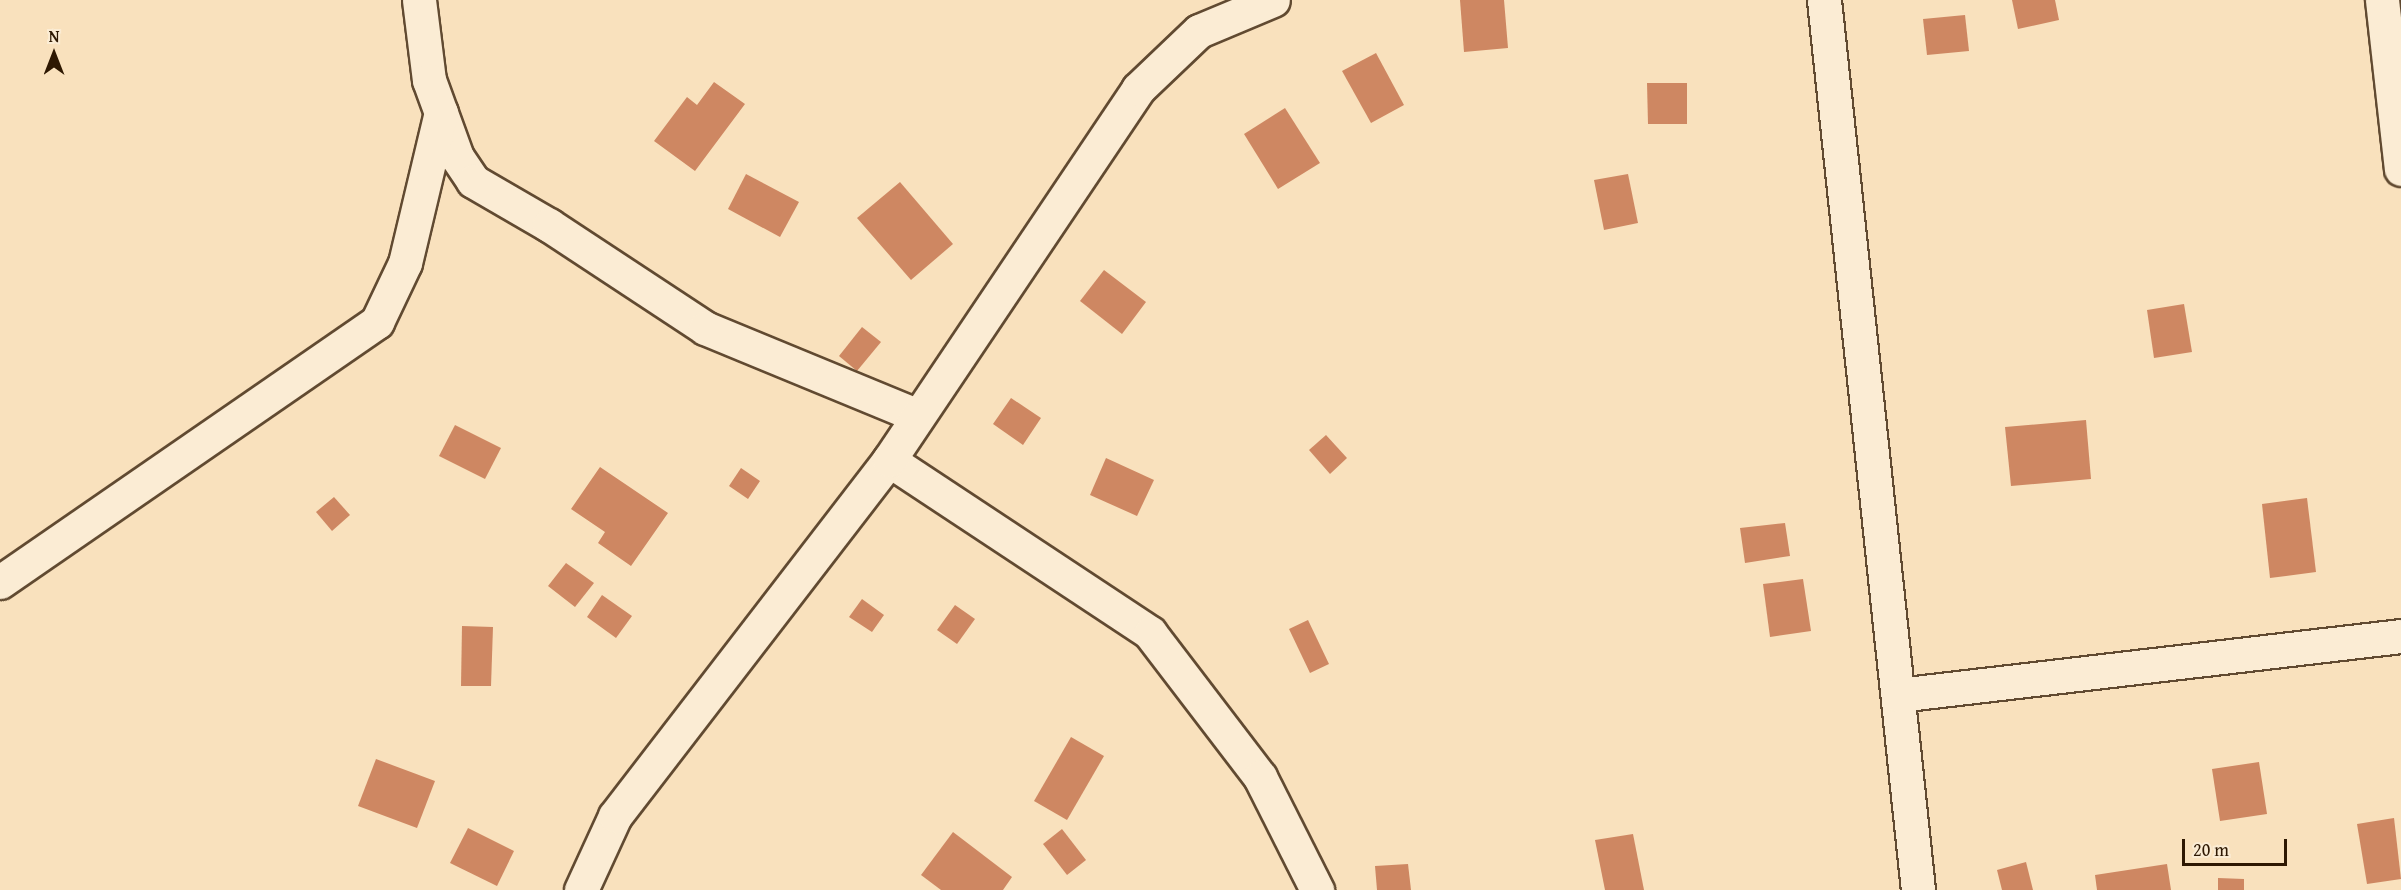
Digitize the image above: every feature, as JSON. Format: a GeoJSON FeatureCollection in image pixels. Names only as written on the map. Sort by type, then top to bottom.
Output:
{"type":"FeatureCollection","features":[{"type":"Feature","properties":{"kind":"street"},"geometry":{"type":"LineString","coordinates":[[419,0],[429,80],[457,158],[473,181],[549,225],[705,328],[918,416]]}},
{"type":"Feature","properties":{"kind":"street"},"geometry":{"type":"LineString","coordinates":[[581,890],[615,816],[889,460],[1138,89],[1199,32],[1273,0]]}},
{"type":"Feature","properties":{"kind":"street"},"geometry":{"type":"LineString","coordinates":[[1824,0],[1918,890]]}},
{"type":"Feature","properties":{"kind":"street"},"geometry":{"type":"LineString","coordinates":[[2382,0],[2401,169]]}},
{"type":"Feature","properties":{"kind":"street"},"geometry":{"type":"LineString","coordinates":[[0,582],[377,322],[405,263],[441,112]]}},
{"type":"Feature","properties":{"kind":"street"},"geometry":{"type":"LineString","coordinates":[[889,460],[1150,633],[1260,777],[1317,890]]}},
{"type":"Feature","properties":{"kind":"street"},"geometry":{"type":"LineString","coordinates":[[1898,695],[2401,636]]}},
{"type":"Feature","properties":{"kind":"building"},"geometry":{"type":"Polygon","coordinates":[[[1460,0],[1504,0],[1508,48],[1464,52],[1460,0]]]}},
{"type":"Feature","properties":{"kind":"building"},"geometry":{"type":"Polygon","coordinates":[[[2012,0],[2055,0],[2059,20],[2018,29],[2012,0]]]}},
{"type":"Feature","properties":{"kind":"building"},"geometry":{"type":"Polygon","coordinates":[[[1965,15],[1969,51],[1927,55],[1923,19],[1965,15]]]}},
{"type":"Feature","properties":{"kind":"building"},"geometry":{"type":"Polygon","coordinates":[[[1376,53],[1404,105],[1371,123],[1342,71],[1376,53]]]}},
{"type":"Feature","properties":{"kind":"building"},"geometry":{"type":"Polygon","coordinates":[[[714,82],[745,104],[695,171],[654,141],[687,97],[697,105],[714,82]]]}},
{"type":"Feature","properties":{"kind":"building"},"geometry":{"type":"Polygon","coordinates":[[[1647,83],[1687,83],[1687,124],[1648,124],[1647,83]]]}},
{"type":"Feature","properties":{"kind":"building"},"geometry":{"type":"Polygon","coordinates":[[[1285,108],[1320,163],[1278,189],[1244,134],[1285,108]]]}},
{"type":"Feature","properties":{"kind":"building"},"geometry":{"type":"Polygon","coordinates":[[[746,174],[799,202],[780,237],[728,209],[746,174]]]}},
{"type":"Feature","properties":{"kind":"building"},"geometry":{"type":"Polygon","coordinates":[[[1628,174],[1638,223],[1604,230],[1594,180],[1628,174]]]}},
{"type":"Feature","properties":{"kind":"building"},"geometry":{"type":"Polygon","coordinates":[[[900,182],[953,244],[911,280],[857,218],[900,182]]]}},
{"type":"Feature","properties":{"kind":"building"},"geometry":{"type":"Polygon","coordinates":[[[1104,270],[1146,302],[1122,334],[1080,301],[1104,270]]]}},
{"type":"Feature","properties":{"kind":"building"},"geometry":{"type":"Polygon","coordinates":[[[2184,304],[2192,352],[2154,358],[2147,310],[2184,304]]]}},
{"type":"Feature","properties":{"kind":"building"},"geometry":{"type":"Polygon","coordinates":[[[862,327],[881,342],[857,371],[839,356],[862,327]]]}},
{"type":"Feature","properties":{"kind":"building"},"geometry":{"type":"Polygon","coordinates":[[[1011,398],[1041,418],[1023,445],[993,424],[1011,398]]]}},
{"type":"Feature","properties":{"kind":"building"},"geometry":{"type":"Polygon","coordinates":[[[2086,420],[2091,479],[2011,486],[2005,427],[2086,420]]]}},
{"type":"Feature","properties":{"kind":"building"},"geometry":{"type":"Polygon","coordinates":[[[455,425],[501,448],[485,479],[439,456],[455,425]]]}},
{"type":"Feature","properties":{"kind":"building"},"geometry":{"type":"Polygon","coordinates":[[[1326,435],[1347,458],[1330,474],[1309,450],[1326,435]]]}},
{"type":"Feature","properties":{"kind":"building"},"geometry":{"type":"Polygon","coordinates":[[[1106,458],[1154,480],[1137,516],[1090,495],[1106,458]]]}},
{"type":"Feature","properties":{"kind":"building"},"geometry":{"type":"Polygon","coordinates":[[[600,467],[668,513],[631,566],[598,543],[605,532],[571,509],[600,467]]]}},
{"type":"Feature","properties":{"kind":"building"},"geometry":{"type":"Polygon","coordinates":[[[741,468],[760,481],[748,499],[729,486],[741,468]]]}},
{"type":"Feature","properties":{"kind":"building"},"geometry":{"type":"Polygon","coordinates":[[[334,497],[350,515],[332,531],[316,512],[334,497]]]}},
{"type":"Feature","properties":{"kind":"building"},"geometry":{"type":"Polygon","coordinates":[[[2307,498],[2316,572],[2270,578],[2262,504],[2307,498]]]}},
{"type":"Feature","properties":{"kind":"building"},"geometry":{"type":"Polygon","coordinates":[[[1785,523],[1790,556],[1745,563],[1740,528],[1785,523]]]}},
{"type":"Feature","properties":{"kind":"building"},"geometry":{"type":"Polygon","coordinates":[[[566,563],[594,583],[575,607],[548,586],[566,563]]]}},
{"type":"Feature","properties":{"kind":"building"},"geometry":{"type":"Polygon","coordinates":[[[1803,579],[1811,631],[1770,637],[1763,584],[1803,579]]]}},
{"type":"Feature","properties":{"kind":"building"},"geometry":{"type":"Polygon","coordinates":[[[602,595],[632,616],[616,638],[587,617],[602,595]]]}},
{"type":"Feature","properties":{"kind":"building"},"geometry":{"type":"Polygon","coordinates":[[[862,599],[884,615],[872,632],[849,617],[862,599]]]}},
{"type":"Feature","properties":{"kind":"building"},"geometry":{"type":"Polygon","coordinates":[[[955,605],[975,619],[957,644],[937,630],[955,605]]]}},
{"type":"Feature","properties":{"kind":"building"},"geometry":{"type":"Polygon","coordinates":[[[1308,620],[1329,664],[1310,673],[1289,629],[1308,620]]]}},
{"type":"Feature","properties":{"kind":"building"},"geometry":{"type":"Polygon","coordinates":[[[462,626],[493,627],[491,686],[461,686],[462,626]]]}},
{"type":"Feature","properties":{"kind":"building"},"geometry":{"type":"Polygon","coordinates":[[[1071,737],[1104,756],[1067,820],[1034,801],[1071,737]]]}},
{"type":"Feature","properties":{"kind":"building"},"geometry":{"type":"Polygon","coordinates":[[[376,759],[435,781],[417,828],[358,806],[376,759]]]}},
{"type":"Feature","properties":{"kind":"building"},"geometry":{"type":"Polygon","coordinates":[[[2259,762],[2267,814],[2220,821],[2212,769],[2259,762]]]}},
{"type":"Feature","properties":{"kind":"building"},"geometry":{"type":"Polygon","coordinates":[[[2394,818],[2401,879],[2367,884],[2357,824],[2394,818]]]}},
{"type":"Feature","properties":{"kind":"building"},"geometry":{"type":"Polygon","coordinates":[[[468,828],[514,851],[497,886],[450,863],[468,828]]]}},
{"type":"Feature","properties":{"kind":"building"},"geometry":{"type":"Polygon","coordinates":[[[1062,829],[1086,860],[1067,875],[1043,844],[1062,829]]]}},
{"type":"Feature","properties":{"kind":"building"},"geometry":{"type":"Polygon","coordinates":[[[953,832],[1012,877],[1003,890],[941,890],[921,875],[953,832]]]}},
{"type":"Feature","properties":{"kind":"building"},"geometry":{"type":"Polygon","coordinates":[[[1633,834],[1644,890],[1605,890],[1595,840],[1633,834]]]}},
{"type":"Feature","properties":{"kind":"building"},"geometry":{"type":"Polygon","coordinates":[[[2026,862],[2033,890],[2002,890],[1997,870],[2026,862]]]}},
{"type":"Feature","properties":{"kind":"building"},"geometry":{"type":"Polygon","coordinates":[[[1408,864],[1411,890],[1377,890],[1375,866],[1408,864]]]}},
{"type":"Feature","properties":{"kind":"building"},"geometry":{"type":"Polygon","coordinates":[[[2167,864],[2171,890],[2097,890],[2095,875],[2167,864]]]}},
{"type":"Feature","properties":{"kind":"building"},"geometry":{"type":"Polygon","coordinates":[[[2218,878],[2244,879],[2244,890],[2218,890],[2218,878]]]}}]}
